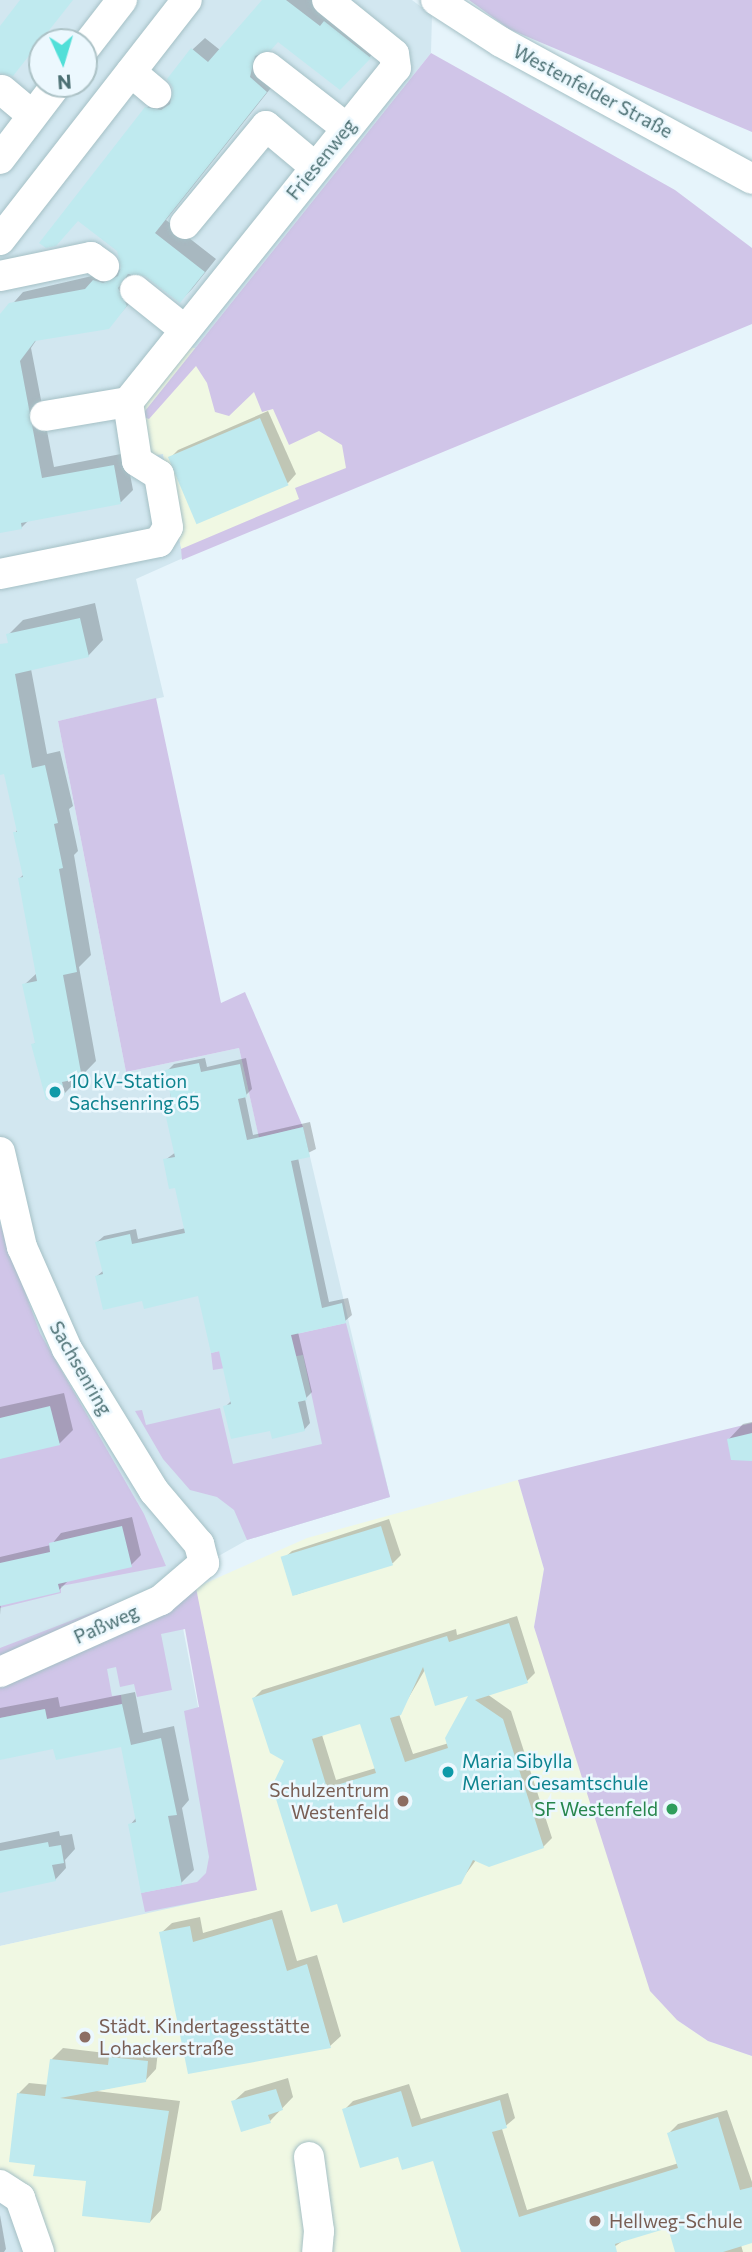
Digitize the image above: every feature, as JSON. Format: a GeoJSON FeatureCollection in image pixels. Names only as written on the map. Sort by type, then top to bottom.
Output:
{"type":"FeatureCollection","features":[{"type":"Feature","properties":{"kind":"street"},"geometry":{"type":"LineString","coordinates":[[98,31],[122,0]]}},
{"type":"Feature","properties":{"kind":"street"},"geometry":{"type":"LineString","coordinates":[[0,240],[187,0]]}},
{"type":"Feature","properties":{"kind":"street","name":"Friesenweg"},"geometry":{"type":"LineString","coordinates":[[128,402],[345,127],[396,68],[394,54],[327,0]]}},
{"type":"Feature","properties":{"kind":"street","name":"Westenfelder Straße"},"geometry":{"type":"LineString","coordinates":[[436,0],[500,42],[752,179]]}},
{"type":"Feature","properties":{"kind":"street"},"geometry":{"type":"LineString","coordinates":[[268,67],[345,127]]}},
{"type":"Feature","properties":{"kind":"street"},"geometry":{"type":"LineString","coordinates":[[131,72],[156,93]]}},
{"type":"Feature","properties":{"kind":"street"},"geometry":{"type":"LineString","coordinates":[[2,90],[32,115]]}},
{"type":"Feature","properties":{"kind":"street"},"geometry":{"type":"LineString","coordinates":[[0,159],[46,98]]}},
{"type":"Feature","properties":{"kind":"street"},"geometry":{"type":"LineString","coordinates":[[185,224],[266,126],[314,166]]}},
{"type":"Feature","properties":{"kind":"street"},"geometry":{"type":"LineString","coordinates":[[0,276],[91,257],[104,267]]}},
{"type":"Feature","properties":{"kind":"street"},"geometry":{"type":"LineString","coordinates":[[135,289],[185,330]]}},
{"type":"Feature","properties":{"kind":"street"},"geometry":{"type":"LineString","coordinates":[[0,575],[159,542],[168,527],[159,475],[137,461],[128,402],[46,416]]}},
{"type":"Feature","properties":{"kind":"street","name":"Sachsenring"},"geometry":{"type":"LineString","coordinates":[[0,1152],[22,1247],[67,1349],[154,1491],[202,1554]]}},
{"type":"Feature","properties":{"kind":"street","name":"Paßweg"},"geometry":{"type":"LineString","coordinates":[[0,1672],[161,1600],[202,1554]]}},
{"type":"Feature","properties":{"kind":"street"},"geometry":{"type":"LineString","coordinates":[[309,2157],[319,2231],[317,2252]]}},
{"type":"Feature","properties":{"kind":"street"},"geometry":{"type":"LineString","coordinates":[[0,2185],[20,2198],[39,2252]]}},
{"type":"Feature","properties":{"kind":"shaded area"},"geometry":{"type":"Polygon","coordinates":[[[0,0],[412,0],[432,15],[431,53],[141,416],[163,454],[183,558],[136,579],[164,697],[58,721],[126,1072],[239,1048],[259,1137],[303,1127],[390,1497],[247,1540],[174,1581],[234,1895],[0,1946],[0,0]]]}},
{"type":"Feature","properties":{"kind":"shaded area"},"geometry":{"type":"Polygon","coordinates":[[[469,0],[752,0],[752,132],[509,29],[469,0]]]}},
{"type":"Feature","properties":{"kind":"shaded area"},"geometry":{"type":"Polygon","coordinates":[[[431,53],[675,190],[752,248],[752,324],[182,560],[181,549],[299,499],[295,488],[346,468],[342,445],[319,431],[289,445],[273,409],[262,412],[254,392],[229,416],[215,412],[207,383],[196,366],[149,419],[141,416],[431,53]]]}},
{"type":"Feature","properties":{"kind":"shaded area"},"geometry":{"type":"Polygon","coordinates":[[[186,346],[202,350],[383,457],[183,558],[163,454],[146,457],[136,409],[186,346]]]}},
{"type":"Feature","properties":{"kind":"shaded area"},"geometry":{"type":"Polygon","coordinates":[[[156,698],[221,1003],[245,992],[303,1127],[259,1138],[239,1048],[126,1072],[58,721],[156,698]]]}},
{"type":"Feature","properties":{"kind":"shaded area"},"geometry":{"type":"Polygon","coordinates":[[[0,1224],[40,1333],[144,1514],[166,1566],[61,1586],[61,1593],[0,1608],[0,1224]]]}},
{"type":"Feature","properties":{"kind":"shaded area"},"geometry":{"type":"Polygon","coordinates":[[[346,1323],[390,1497],[247,1540],[234,1510],[217,1497],[190,1490],[163,1459],[135,1411],[142,1410],[146,1425],[220,1408],[233,1464],[322,1444],[303,1355],[213,1370],[211,1353],[346,1323]]]}},
{"type":"Feature","properties":{"kind":"shaded area","name":"SF Westenfeld"},"geometry":{"type":"Polygon","coordinates":[[[752,1423],[752,2056],[708,2041],[677,2020],[650,1991],[534,1627],[544,1569],[518,1480],[752,1423]]]}},
{"type":"Feature","properties":{"kind":"shaded area","name":"Schulzentrum Westenfeld"},"geometry":{"type":"Polygon","coordinates":[[[518,1480],[544,1569],[534,1627],[677,2020],[708,2041],[752,2056],[752,2252],[55,2252],[0,2172],[0,1946],[234,1894],[179,1595],[307,1538],[518,1480]]]}},
{"type":"Feature","properties":{"kind":"shaded area"},"geometry":{"type":"Polygon","coordinates":[[[174,1581],[196,1588],[257,1890],[145,1912],[141,1893],[197,1882],[206,1873],[209,1857],[184,1711],[199,1707],[185,1629],[161,1634],[172,1690],[137,1697],[134,1684],[120,1687],[116,1667],[107,1669],[112,1696],[121,1695],[122,1704],[47,1719],[45,1709],[0,1718],[0,1648],[174,1581]]]}},
{"type":"Feature","properties":{"kind":"shaded area"},"geometry":{"type":"Polygon","coordinates":[[[0,2200],[10,2212],[24,2252],[0,2252],[0,2200]]]}},
{"type":"Feature","properties":{"kind":"building"},"geometry":{"type":"Polygon","coordinates":[[[20,0],[73,0],[51,28],[28,28],[28,57],[13,76],[0,73],[0,26],[20,0]]]}},
{"type":"Feature","properties":{"kind":"building"},"geometry":{"type":"Polygon","coordinates":[[[262,0],[286,0],[320,26],[324,21],[371,58],[340,90],[278,42],[271,50],[255,56],[250,77],[267,92],[155,233],[205,272],[180,303],[145,276],[128,274],[118,288],[127,306],[109,329],[35,341],[20,361],[42,478],[114,465],[121,504],[21,523],[22,529],[0,533],[0,314],[9,303],[85,289],[93,280],[103,283],[118,276],[121,267],[117,251],[78,221],[56,246],[46,248],[39,243],[145,107],[161,110],[170,104],[173,88],[167,79],[191,48],[208,62],[262,0]]]}},
{"type":"Feature","properties":{"kind":"building"},"geometry":{"type":"Polygon","coordinates":[[[260,418],[289,485],[196,524],[168,457],[260,418]]]}},
{"type":"Feature","properties":{"kind":"building"},"geometry":{"type":"Polygon","coordinates":[[[80,618],[89,657],[15,674],[32,768],[45,765],[58,823],[54,824],[63,868],[59,869],[77,972],[63,975],[82,1078],[62,1082],[65,1095],[46,1100],[31,1044],[35,1043],[22,984],[37,981],[18,878],[23,877],[13,832],[17,832],[4,774],[0,775],[0,644],[8,643],[6,634],[80,618]]]}},
{"type":"Feature","properties":{"kind":"building"},"geometry":{"type":"Polygon","coordinates":[[[199,1063],[201,1072],[240,1064],[247,1097],[238,1099],[247,1140],[303,1127],[310,1157],[291,1161],[322,1308],[342,1303],[346,1323],[291,1335],[307,1400],[298,1402],[305,1431],[272,1439],[270,1431],[231,1439],[223,1406],[231,1404],[219,1351],[211,1353],[198,1296],[144,1309],[142,1301],[103,1310],[95,1276],[103,1274],[95,1242],[130,1234],[132,1244],[185,1233],[175,1188],[169,1189],[163,1159],[175,1157],[163,1104],[172,1102],[165,1070],[199,1063]]]}},
{"type":"Feature","properties":{"kind":"building"},"geometry":{"type":"Polygon","coordinates":[[[50,1406],[60,1445],[0,1459],[0,1418],[50,1406]]]}},
{"type":"Feature","properties":{"kind":"building"},"geometry":{"type":"Polygon","coordinates":[[[752,1433],[752,1461],[731,1460],[727,1439],[752,1433]]]}},
{"type":"Feature","properties":{"kind":"building"},"geometry":{"type":"Polygon","coordinates":[[[122,1526],[132,1567],[58,1584],[60,1592],[0,1606],[0,1563],[50,1552],[49,1543],[122,1526]]]}},
{"type":"Feature","properties":{"kind":"building"},"geometry":{"type":"Polygon","coordinates":[[[381,1526],[393,1565],[293,1596],[281,1557],[381,1526]]]}},
{"type":"Feature","properties":{"kind":"building","name":"Maria Sibylla Merian Gesamtschule"},"geometry":{"type":"Polygon","coordinates":[[[509,1623],[528,1683],[475,1700],[503,1719],[544,1848],[489,1867],[473,1860],[461,1884],[343,1923],[337,1904],[311,1912],[272,1786],[284,1761],[270,1753],[252,1698],[447,1636],[449,1642],[509,1623]],[[423,1667],[401,1715],[390,1718],[405,1762],[448,1748],[445,1738],[468,1696],[435,1706],[423,1667]],[[360,1724],[312,1739],[327,1788],[376,1773],[360,1724]]]}},
{"type":"Feature","properties":{"kind":"building"},"geometry":{"type":"Polygon","coordinates":[[[122,1704],[131,1745],[161,1738],[177,1815],[168,1816],[182,1885],[141,1893],[128,1824],[136,1822],[121,1747],[56,1760],[53,1749],[0,1760],[0,1718],[45,1709],[47,1719],[122,1704]]]}},
{"type":"Feature","properties":{"kind":"building"},"geometry":{"type":"Polygon","coordinates":[[[48,1842],[49,1847],[61,1845],[64,1863],[52,1865],[56,1881],[0,1893],[0,1851],[48,1842]]]}},
{"type":"Feature","properties":{"kind":"building"},"geometry":{"type":"Polygon","coordinates":[[[272,1919],[287,1971],[307,1964],[331,2048],[188,2074],[159,1932],[190,1926],[193,1942],[272,1919]]]}},
{"type":"Feature","properties":{"kind":"building"},"geometry":{"type":"Polygon","coordinates":[[[109,2057],[148,2061],[146,2082],[60,2098],[169,2111],[150,2223],[82,2216],[86,2181],[33,2176],[35,2165],[9,2162],[17,2093],[45,2096],[50,2059],[108,2065],[109,2057]]]}},
{"type":"Feature","properties":{"kind":"building"},"geometry":{"type":"Polygon","coordinates":[[[276,2089],[283,2110],[268,2115],[271,2123],[241,2132],[231,2101],[276,2089]]]}},
{"type":"Feature","properties":{"kind":"building"},"geometry":{"type":"Polygon","coordinates":[[[401,2091],[412,2127],[500,2100],[507,2128],[492,2132],[519,2217],[678,2168],[667,2133],[718,2117],[740,2190],[752,2187],[752,2243],[723,2252],[675,2252],[668,2228],[615,2244],[617,2252],[461,2252],[433,2161],[402,2170],[398,2157],[360,2168],[342,2109],[401,2091]]]}},
{"type":"Feature","properties":{"kind":"place","name":"10 kV-Station Sachsenring 65"},"geometry":{"type":"Point","coordinates":[55,1092]}},
{"type":"Feature","properties":{"kind":"place","name":"Maria Sibylla Merian Gesamtschule"},"geometry":{"type":"Point","coordinates":[448,1772]}},
{"type":"Feature","properties":{"kind":"place","name":"Schulzentrum Westenfeld"},"geometry":{"type":"Point","coordinates":[403,1801]}},
{"type":"Feature","properties":{"kind":"place","name":"SF Westenfeld"},"geometry":{"type":"Point","coordinates":[672,1809]}},
{"type":"Feature","properties":{"kind":"place","name":"Städt. Kindertagesstätte Lohackerstraße"},"geometry":{"type":"Point","coordinates":[85,2037]}},
{"type":"Feature","properties":{"kind":"place","name":"Hellweg-Schule"},"geometry":{"type":"Point","coordinates":[595,2221]}}]}
